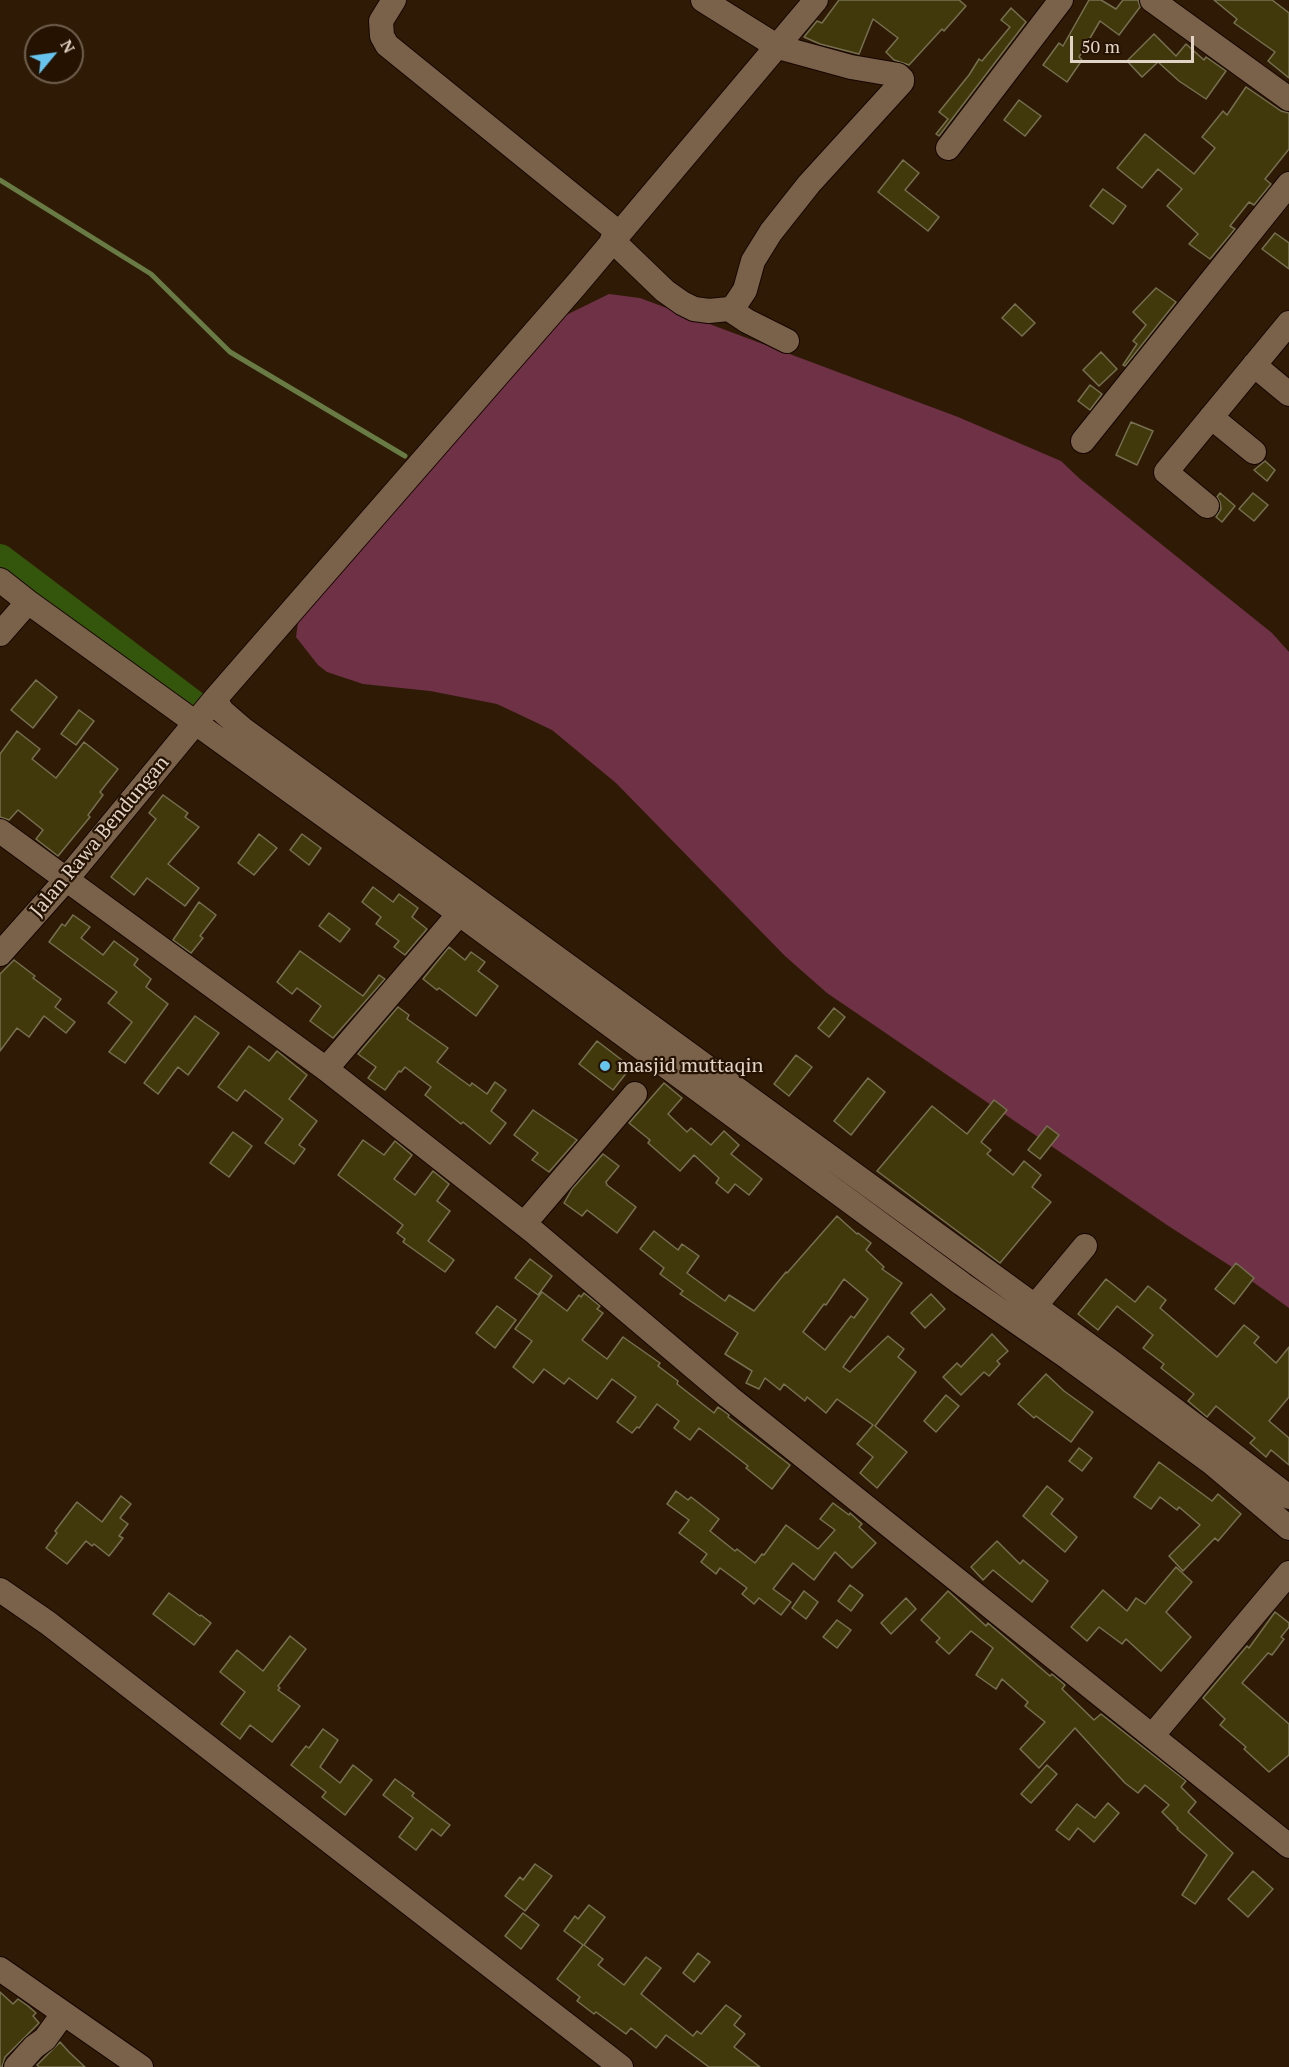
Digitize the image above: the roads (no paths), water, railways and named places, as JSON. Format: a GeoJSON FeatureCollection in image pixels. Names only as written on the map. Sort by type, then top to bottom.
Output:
{"type":"FeatureCollection","features":[{"type":"Feature","properties":{"kind":"street"},"geometry":{"type":"LineString","coordinates":[[394,0],[381,21],[382,36],[387,45],[614,239],[665,291],[694,309],[709,311],[729,309],[735,305],[745,290],[753,261],[771,232],[809,184],[902,82],[911,80],[851,67],[778,47],[703,0]]}},
{"type":"Feature","properties":{"kind":"street","name":"Jalan Rawa Bendungan"},"geometry":{"type":"LineString","coordinates":[[0,954],[65,881],[205,711],[576,285],[816,0]]}},
{"type":"Feature","properties":{"kind":"street"},"geometry":{"type":"LineString","coordinates":[[948,148],[1061,0]]}},
{"type":"Feature","properties":{"kind":"street"},"geometry":{"type":"LineString","coordinates":[[1152,0],[1289,99]]}},
{"type":"Feature","properties":{"kind":"street"},"geometry":{"type":"LineString","coordinates":[[1083,441],[1289,184]]}},
{"type":"Feature","properties":{"kind":"street"},"geometry":{"type":"LineString","coordinates":[[729,309],[747,321],[787,341]]}},
{"type":"Feature","properties":{"kind":"street"},"geometry":{"type":"LineString","coordinates":[[1207,506],[1166,472],[1289,323]]}},
{"type":"Feature","properties":{"kind":"street"},"geometry":{"type":"LineString","coordinates":[[1254,365],[1289,394]]}},
{"type":"Feature","properties":{"kind":"street"},"geometry":{"type":"LineString","coordinates":[[1211,417],[1254,452]]}},
{"type":"Feature","properties":{"kind":"street"},"geometry":{"type":"LineString","coordinates":[[0,580],[176,706],[205,711],[222,711],[254,737],[1113,1363],[1289,1497]]}},
{"type":"Feature","properties":{"kind":"street"},"geometry":{"type":"LineString","coordinates":[[0,634],[28,602]]}},
{"type":"Feature","properties":{"kind":"street"},"geometry":{"type":"LineString","coordinates":[[205,711],[459,914],[962,1284],[1070,1359],[1212,1463],[1289,1528]]}},
{"type":"Feature","properties":{"kind":"street"},"geometry":{"type":"LineString","coordinates":[[0,831],[65,881],[326,1069],[524,1224],[729,1397],[1289,1846]]}},
{"type":"Feature","properties":{"kind":"street"},"geometry":{"type":"LineString","coordinates":[[326,1069],[459,914]]}},
{"type":"Feature","properties":{"kind":"street"},"geometry":{"type":"LineString","coordinates":[[524,1224],[635,1094]]}},
{"type":"Feature","properties":{"kind":"street"},"geometry":{"type":"LineString","coordinates":[[1035,1306],[1085,1246]]}},
{"type":"Feature","properties":{"kind":"street"},"geometry":{"type":"LineString","coordinates":[[1152,1736],[1289,1573]]}},
{"type":"Feature","properties":{"kind":"street"},"geometry":{"type":"LineString","coordinates":[[0,1590],[48,1623],[621,2067]]}},
{"type":"Feature","properties":{"kind":"street"},"geometry":{"type":"LineString","coordinates":[[0,1969],[126,2063]]}},
{"type":"Feature","properties":{"kind":"street"},"geometry":{"type":"LineString","coordinates":[[16,2067],[33,2047],[45,2039],[63,2014]]}},
{"type":"Feature","properties":{"kind":"waterway"},"geometry":{"type":"LineString","coordinates":[[0,180],[151,274],[230,352],[405,456]]}},
{"type":"Feature","properties":{"kind":"waterway"},"geometry":{"type":"LineString","coordinates":[[0,559],[249,747]]}},
{"type":"Feature","properties":{"kind":"waterway"},"geometry":{"type":"LineString","coordinates":[[929,1245],[1004,1300]]}},
{"type":"Feature","properties":{"kind":"place","name":"masjid muttaqin"},"geometry":{"type":"Point","coordinates":[605,1066]}}]}
